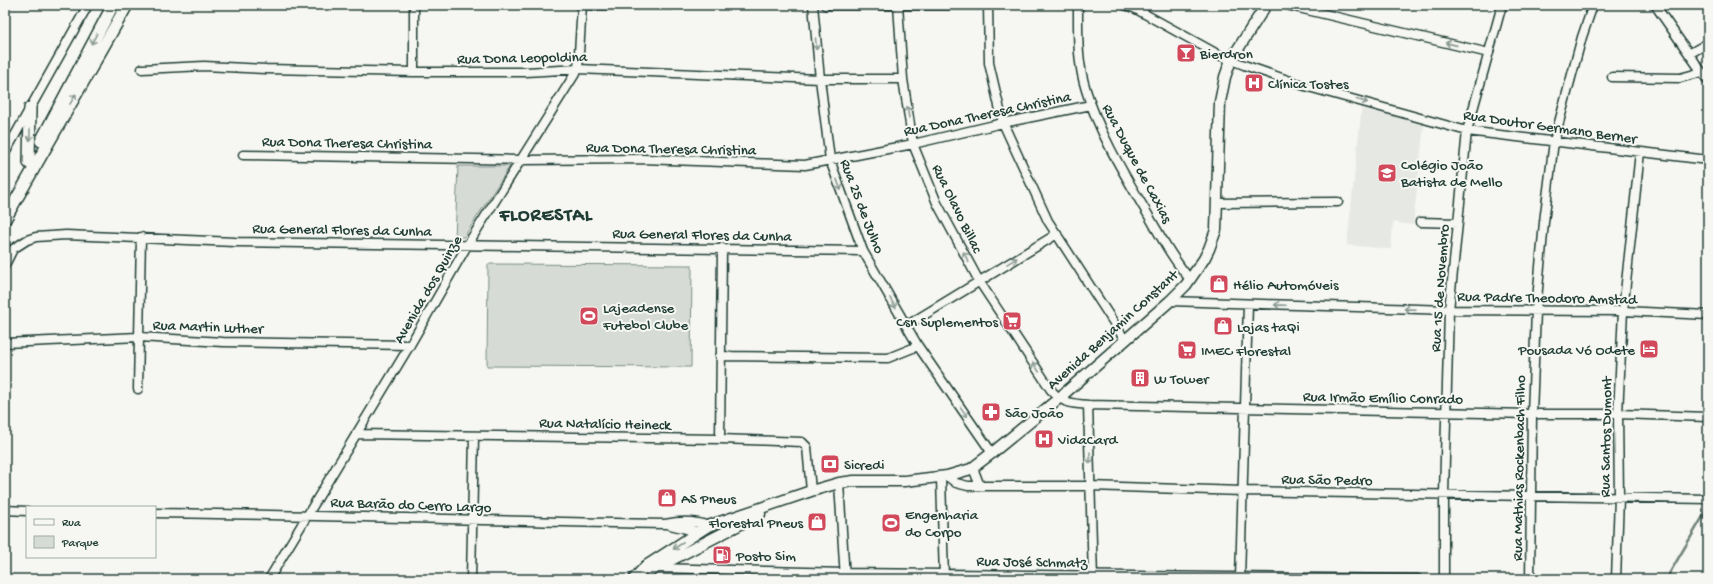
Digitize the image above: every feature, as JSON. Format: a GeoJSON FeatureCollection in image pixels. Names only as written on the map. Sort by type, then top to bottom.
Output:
{"type":"FeatureCollection","features":[{"type":"Feature","properties":{"kind":"highway"},"geometry":{"type":"LineString","coordinates":[[5,204],[29,163],[113,5]]}},
{"type":"Feature","properties":{"kind":"highway"},"geometry":{"type":"LineString","coordinates":[[5,218],[126,5]]}},
{"type":"Feature","properties":{"kind":"highway"},"geometry":{"type":"LineString","coordinates":[[29,163],[30,108]]}},
{"type":"Feature","properties":{"kind":"main road","name":"Avenida Benjamin Constant"},"geometry":{"type":"LineString","coordinates":[[634,579],[708,526],[811,491],[840,483],[854,481],[905,481],[944,477],[973,468],[1058,399],[1170,301],[1190,279],[1209,250],[1213,241],[1216,230],[1220,102],[1225,77],[1231,60],[1266,5]]}},
{"type":"Feature","properties":{"kind":"main road","name":"Avenida Benjamin Constant"},"geometry":{"type":"LineString","coordinates":[[638,579],[651,567],[710,540],[790,499]]}},
{"type":"Feature","properties":{"kind":"main road"},"geometry":{"type":"LineString","coordinates":[[699,532],[710,540],[714,532],[708,526]]}},
{"type":"Feature","properties":{"kind":"street"},"geometry":{"type":"LineString","coordinates":[[5,153],[88,5]]}},
{"type":"Feature","properties":{"kind":"street"},"geometry":{"type":"LineString","coordinates":[[414,5],[414,72]]}},
{"type":"Feature","properties":{"kind":"street","name":"Avenida dos Quinze"},"geometry":{"type":"LineString","coordinates":[[268,579],[410,345],[468,244],[523,160],[578,69],[582,5]]}},
{"type":"Feature","properties":{"kind":"street"},"geometry":{"type":"LineString","coordinates":[[590,5],[671,5]]}},
{"type":"Feature","properties":{"kind":"street","name":"Rua 25 de Julho"},"geometry":{"type":"LineString","coordinates":[[813,5],[830,160],[863,251],[918,346],[992,453]]}},
{"type":"Feature","properties":{"kind":"street"},"geometry":{"type":"LineString","coordinates":[[825,5],[988,5],[989,63],[1003,123],[1048,221],[1125,340]]}},
{"type":"Feature","properties":{"kind":"street","name":"Rua Olavo Billac"},"geometry":{"type":"LineString","coordinates":[[898,5],[903,79],[913,144],[937,203],[978,281],[1058,399]]}},
{"type":"Feature","properties":{"kind":"street","name":"Rua Duque de Caxias"},"geometry":{"type":"LineString","coordinates":[[1078,5],[1078,54],[1086,90],[1101,130],[1124,174],[1161,236],[1190,279]]}},
{"type":"Feature","properties":{"kind":"street","name":"Rua Doutor Germano Berner"},"geometry":{"type":"LineString","coordinates":[[1124,5],[1134,8],[1220,56],[1306,86],[1467,131],[1708,160]]}},
{"type":"Feature","properties":{"kind":"street"},"geometry":{"type":"LineString","coordinates":[[1286,5],[1489,53]]}},
{"type":"Feature","properties":{"kind":"street","name":"Rua 15 de Novembro"},"geometry":{"type":"LineString","coordinates":[[1444,579],[1444,494],[1449,310],[1467,131],[1502,5]]}},
{"type":"Feature","properties":{"kind":"street","name":"Rua Mathias Rockenbach Filho"},"geometry":{"type":"LineString","coordinates":[[1530,579],[1530,496],[1536,311],[1544,222],[1554,141],[1582,37],[1593,5]]}},
{"type":"Feature","properties":{"kind":"street"},"geometry":{"type":"LineString","coordinates":[[1655,5],[1708,81]]}},
{"type":"Feature","properties":{"kind":"street"},"geometry":{"type":"LineString","coordinates":[[1689,54],[1708,44]]}},
{"type":"Feature","properties":{"kind":"street","name":"Rua Dona Leopoldina"},"geometry":{"type":"LineString","coordinates":[[142,69],[204,66],[266,70],[414,72],[526,72],[578,69],[820,79],[903,79]]}},
{"type":"Feature","properties":{"kind":"street"},"geometry":{"type":"LineString","coordinates":[[1612,77],[1680,78],[1702,72]]}},
{"type":"Feature","properties":{"kind":"street","name":"Rua Dona Theresa Christina"},"geometry":{"type":"LineString","coordinates":[[243,155],[523,160],[643,159],[805,165],[913,144],[1003,123],[1092,105]]}},
{"type":"Feature","properties":{"kind":"street","name":"Rua Santos Dumont"},"geometry":{"type":"LineString","coordinates":[[1616,579],[1619,498],[1618,414],[1623,311],[1640,152]]}},
{"type":"Feature","properties":{"kind":"street"},"geometry":{"type":"LineString","coordinates":[[1217,203],[1338,202]]}},
{"type":"Feature","properties":{"kind":"street"},"geometry":{"type":"LineString","coordinates":[[1420,222],[1458,223]]}},
{"type":"Feature","properties":{"kind":"street"},"geometry":{"type":"LineString","coordinates":[[906,326],[1057,234]]}},
{"type":"Feature","properties":{"kind":"street","name":"Rua General Flores da Cunha"},"geometry":{"type":"LineString","coordinates":[[5,265],[13,250],[27,240],[36,236],[66,235],[235,242],[468,244],[863,251]]}},
{"type":"Feature","properties":{"kind":"street"},"geometry":{"type":"LineString","coordinates":[[138,389],[141,237]]}},
{"type":"Feature","properties":{"kind":"street"},"geometry":{"type":"LineString","coordinates":[[720,439],[722,248]]}},
{"type":"Feature","properties":{"kind":"street","name":"Rua Padre Theodoro Amstad"},"geometry":{"type":"LineString","coordinates":[[1170,301],[1449,310],[1623,311],[1708,315]]}},
{"type":"Feature","properties":{"kind":"street"},"geometry":{"type":"LineString","coordinates":[[1240,578],[1248,304]]}},
{"type":"Feature","properties":{"kind":"street","name":"Rua Martin Luther"},"geometry":{"type":"LineString","coordinates":[[5,343],[139,337],[223,342],[410,345]]}},
{"type":"Feature","properties":{"kind":"street"},"geometry":{"type":"LineString","coordinates":[[720,356],[888,358],[918,346]]}},
{"type":"Feature","properties":{"kind":"street","name":"Rua Irmão Emílio Conrado"},"geometry":{"type":"LineString","coordinates":[[1058,399],[1071,403],[1088,404],[1708,417]]}},
{"type":"Feature","properties":{"kind":"street"},"geometry":{"type":"LineString","coordinates":[[1088,404],[1093,577]]}},
{"type":"Feature","properties":{"kind":"street","name":"Rua Natalício Heineck"},"geometry":{"type":"LineString","coordinates":[[356,434],[720,439],[805,444],[807,447],[811,491]]}},
{"type":"Feature","properties":{"kind":"street"},"geometry":{"type":"LineString","coordinates":[[471,579],[474,436]]}},
{"type":"Feature","properties":{"kind":"street"},"geometry":{"type":"LineString","coordinates":[[973,468],[980,486]]}},
{"type":"Feature","properties":{"kind":"street"},"geometry":{"type":"LineString","coordinates":[[944,477],[944,576]]}},
{"type":"Feature","properties":{"kind":"street","name":"Rua São Pedro"},"geometry":{"type":"LineString","coordinates":[[944,477],[956,483],[968,486],[1090,486],[1242,491],[1708,499]]}},
{"type":"Feature","properties":{"kind":"street"},"geometry":{"type":"LineString","coordinates":[[840,483],[845,576]]}},
{"type":"Feature","properties":{"kind":"street"},"geometry":{"type":"LineString","coordinates":[[5,510],[26,511]]}},
{"type":"Feature","properties":{"kind":"street","name":"Rua Barão do Cerro Largo"},"geometry":{"type":"LineString","coordinates":[[156,512],[307,514],[472,520],[665,524],[698,522],[708,526]]}},
{"type":"Feature","properties":{"kind":"street","name":"Rua Barão do Cerro Largo"},"geometry":{"type":"LineString","coordinates":[[665,524],[699,532]]}},
{"type":"Feature","properties":{"kind":"street","name":"Rua José Schmatz"},"geometry":{"type":"LineString","coordinates":[[651,567],[845,576],[1418,579]]}},
{"type":"Feature","properties":{"kind":"shaded area","name":"Colégio João Batista de Mello"},"geometry":{"type":"Polygon","coordinates":[[[1362,106],[1424,124],[1413,225],[1393,222],[1391,249],[1347,245],[1362,106]]]}},
{"type":"Feature","properties":{"kind":"green space"},"geometry":{"type":"Polygon","coordinates":[[[458,166],[510,166],[464,237],[455,238],[458,166]]]}},
{"type":"Feature","properties":{"kind":"green space","name":"Lajeadense Futebol Clube"},"geometry":{"type":"Polygon","coordinates":[[[488,264],[692,265],[691,367],[487,366],[488,264]]]}},
{"type":"Feature","properties":{"kind":"waterway"},"geometry":{"type":"LineString","coordinates":[[1669,574],[1708,508]]}},
{"type":"Feature","properties":{"kind":"place","name":"Bierdron"},"geometry":{"type":"Point","coordinates":[1186,53]}},
{"type":"Feature","properties":{"kind":"place","name":"Clínica Tostes"},"geometry":{"type":"Point","coordinates":[1254,83]}},
{"type":"Feature","properties":{"kind":"place","name":"Colégio João Batista de Mello"},"geometry":{"type":"Point","coordinates":[1387,173]}},
{"type":"Feature","properties":{"kind":"place","name":"Hélio Automóveis"},"geometry":{"type":"Point","coordinates":[1219,284]}},
{"type":"Feature","properties":{"kind":"place","name":"Lajeadense Futebol Clube"},"geometry":{"type":"Point","coordinates":[589,316]}},
{"type":"Feature","properties":{"kind":"place","name":"Csn Suplementos"},"geometry":{"type":"Point","coordinates":[1012,321]}},
{"type":"Feature","properties":{"kind":"place","name":"Lojas taQi"},"geometry":{"type":"Point","coordinates":[1223,326]}},
{"type":"Feature","properties":{"kind":"place","name":"Pousada Vó Odete"},"geometry":{"type":"Point","coordinates":[1649,349]}},
{"type":"Feature","properties":{"kind":"place","name":"IMEC Florestal"},"geometry":{"type":"Point","coordinates":[1187,350]}},
{"type":"Feature","properties":{"kind":"place","name":"W Tower"},"geometry":{"type":"Point","coordinates":[1140,378]}},
{"type":"Feature","properties":{"kind":"place","name":"São João"},"geometry":{"type":"Point","coordinates":[991,412]}},
{"type":"Feature","properties":{"kind":"place","name":"VidaCard"},"geometry":{"type":"Point","coordinates":[1044,439]}},
{"type":"Feature","properties":{"kind":"place","name":"Sicredi"},"geometry":{"type":"Point","coordinates":[830,464]}},
{"type":"Feature","properties":{"kind":"place","name":"AS Pneus"},"geometry":{"type":"Point","coordinates":[667,498]}},
{"type":"Feature","properties":{"kind":"place","name":"Florestal Pneus"},"geometry":{"type":"Point","coordinates":[817,522]}},
{"type":"Feature","properties":{"kind":"place","name":"Engenharia do Corpo"},"geometry":{"type":"Point","coordinates":[891,523]}},
{"type":"Feature","properties":{"kind":"place","name":"Posto Sim"},"geometry":{"type":"Point","coordinates":[722,555]}},
{"type":"Feature","properties":{"kind":"district","name":"FLORESTAL"},"geometry":{"type":"Point","coordinates":[546,213]}}]}
